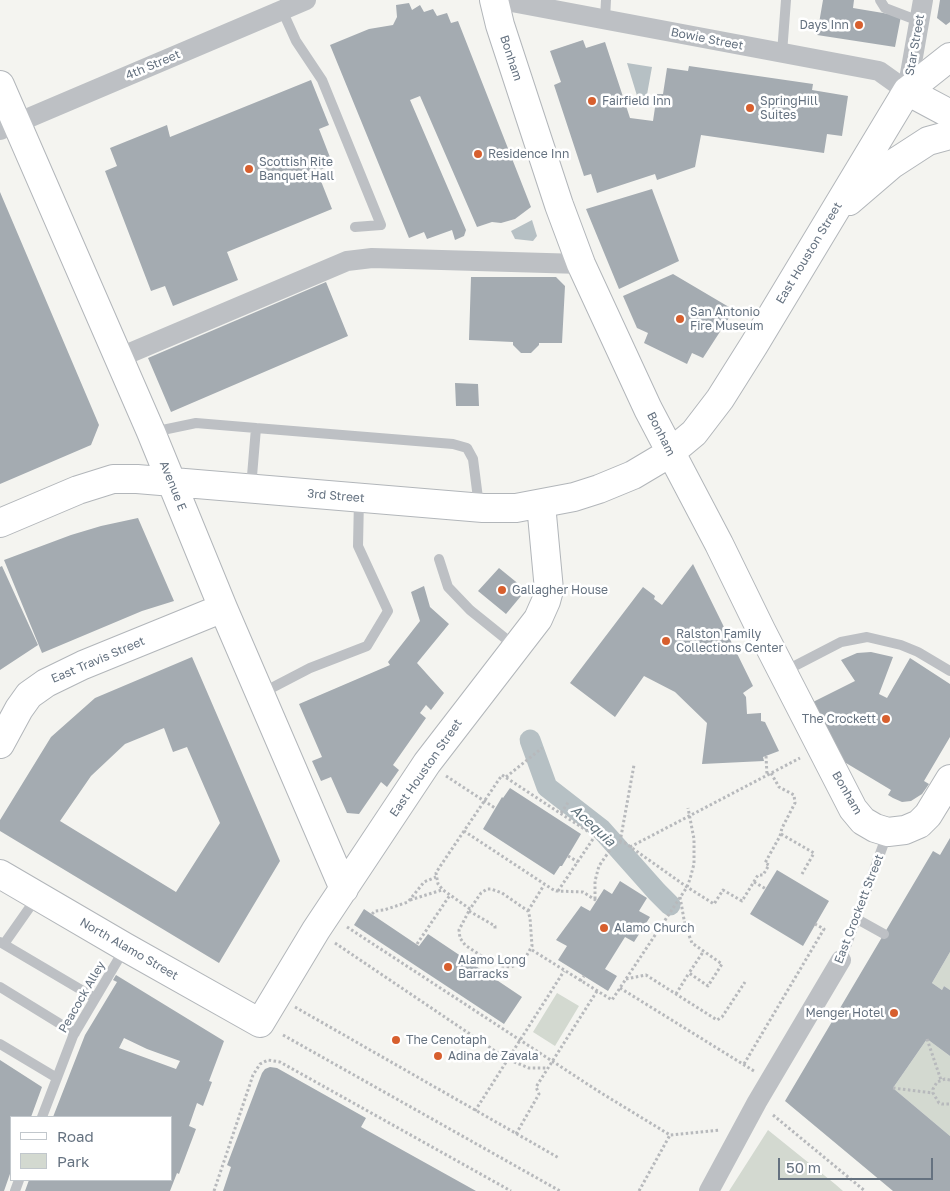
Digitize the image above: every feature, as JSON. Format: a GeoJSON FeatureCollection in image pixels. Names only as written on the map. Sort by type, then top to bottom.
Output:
{"type":"FeatureCollection","features":[{"type":"Feature","properties":{"kind":"main road","name":"Bonham"},"geometry":{"type":"LineString","coordinates":[[494,0],[500,25],[582,264],[648,409],[719,544],[853,809],[864,821],[875,828],[888,832]]}},
{"type":"Feature","properties":{"kind":"main road","name":"East Houston Street"},"geometry":{"type":"LineString","coordinates":[[670,453],[694,432],[720,399],[907,90],[950,57]]}},
{"type":"Feature","properties":{"kind":"main road","name":"Avenue E"},"geometry":{"type":"LineString","coordinates":[[0,85],[8,126],[151,432],[223,608],[344,889]]}},
{"type":"Feature","properties":{"kind":"main road"},"geometry":{"type":"LineString","coordinates":[[907,90],[950,92]]}},
{"type":"Feature","properties":{"kind":"main road","name":"Bowie Street"},"geometry":{"type":"LineString","coordinates":[[907,90],[950,114]]}},
{"type":"Feature","properties":{"kind":"main road"},"geometry":{"type":"LineString","coordinates":[[831,217],[891,165],[928,141],[950,135]]}},
{"type":"Feature","properties":{"kind":"main road","name":"3rd Street"},"geometry":{"type":"LineString","coordinates":[[0,523],[78,490],[113,480],[137,478],[359,498],[516,508],[574,497],[599,490],[633,475],[670,453]]}},
{"type":"Feature","properties":{"kind":"main road","name":"East Houston Street"},"geometry":{"type":"LineString","coordinates":[[271,1029],[316,930],[427,763],[538,619],[549,590],[541,504]]}},
{"type":"Feature","properties":{"kind":"main road","name":"East Travis Street"},"geometry":{"type":"LineString","coordinates":[[0,744],[18,709],[29,695],[46,682],[223,608]]}},
{"type":"Feature","properties":{"kind":"main road"},"geometry":{"type":"LineString","coordinates":[[888,832],[905,830],[919,824],[928,816],[950,780]]}},
{"type":"Feature","properties":{"kind":"main road","name":"North Alamo Street"},"geometry":{"type":"LineString","coordinates":[[0,874],[271,1029]]}},
{"type":"Feature","properties":{"kind":"street","name":"4th Street"},"geometry":{"type":"LineString","coordinates":[[8,126],[306,0]]}},
{"type":"Feature","properties":{"kind":"street","name":"Bowie Street"},"geometry":{"type":"LineString","coordinates":[[501,0],[605,10],[782,53],[879,71],[907,90]]}},
{"type":"Feature","properties":{"kind":"street","name":"Star Street"},"geometry":{"type":"LineString","coordinates":[[907,90],[923,0]]}},
{"type":"Feature","properties":{"kind":"street"},"geometry":{"type":"LineString","coordinates":[[118,358],[348,261],[372,258],[582,264]]}},
{"type":"Feature","properties":{"kind":"street","name":"East Crockett Street"},"geometry":{"type":"LineString","coordinates":[[709,1191],[757,1102],[841,960]]}},
{"type":"Feature","properties":{"kind":"lane"},"geometry":{"type":"LineString","coordinates":[[782,53],[786,0]]}},
{"type":"Feature","properties":{"kind":"lane"},"geometry":{"type":"LineString","coordinates":[[880,0],[885,8],[919,21]]}},
{"type":"Feature","properties":{"kind":"lane"},"geometry":{"type":"LineString","coordinates":[[282,10],[296,41],[322,80],[381,225],[355,227]]}},
{"type":"Feature","properties":{"kind":"lane"},"geometry":{"type":"LineString","coordinates":[[151,432],[196,423],[453,444],[468,448],[473,459],[479,507]]}},
{"type":"Feature","properties":{"kind":"lane"},"geometry":{"type":"LineString","coordinates":[[252,488],[256,428]]}},
{"type":"Feature","properties":{"kind":"lane"},"geometry":{"type":"LineString","coordinates":[[260,694],[310,668],[367,646],[388,611],[358,546],[359,498]]}},
{"type":"Feature","properties":{"kind":"lane"},"geometry":{"type":"LineString","coordinates":[[439,559],[448,587],[470,610],[517,647]]}},
{"type":"Feature","properties":{"kind":"lane"},"geometry":{"type":"LineString","coordinates":[[783,672],[841,642],[867,637],[901,645],[918,652],[950,671]]}},
{"type":"Feature","properties":{"kind":"lane","name":"East Crockett Street"},"geometry":{"type":"LineString","coordinates":[[841,960],[888,832]]}},
{"type":"Feature","properties":{"kind":"lane"},"geometry":{"type":"LineString","coordinates":[[38,897],[2,943],[95,998]]}},
{"type":"Feature","properties":{"kind":"lane"},"geometry":{"type":"LineString","coordinates":[[857,919],[884,934]]}},
{"type":"Feature","properties":{"kind":"lane","name":"Peacock Alley"},"geometry":{"type":"LineString","coordinates":[[42,1116],[75,1033],[125,947]]}},
{"type":"Feature","properties":{"kind":"lane"},"geometry":{"type":"LineString","coordinates":[[0,987],[75,1033]]}},
{"type":"Feature","properties":{"kind":"lane"},"geometry":{"type":"LineString","coordinates":[[0,1044],[57,1078]]}},
{"type":"Feature","properties":{"kind":"path"},"geometry":{"type":"LineString","coordinates":[[506,777],[542,748]]}},
{"type":"Feature","properties":{"kind":"path"},"geometry":{"type":"LineString","coordinates":[[619,842],[625,843],[714,904],[724,890],[742,901],[758,875],[763,875],[769,866],[765,863],[781,834],[782,828],[796,800],[793,794],[779,786],[769,774],[766,756]]}},
{"type":"Feature","properties":{"kind":"path"},"geometry":{"type":"LineString","coordinates":[[630,847],[800,758]]}},
{"type":"Feature","properties":{"kind":"path"},"geometry":{"type":"LineString","coordinates":[[427,763],[495,808]]}},
{"type":"Feature","properties":{"kind":"path"},"geometry":{"type":"LineString","coordinates":[[464,830],[544,885],[558,891],[583,892],[596,900],[594,890],[596,872],[602,859],[619,842],[634,765]]}},
{"type":"Feature","properties":{"kind":"path"},"geometry":{"type":"LineString","coordinates":[[495,930],[495,926],[443,890],[438,884],[436,877],[439,868],[502,774],[612,847]]}},
{"type":"Feature","properties":{"kind":"path"},"geometry":{"type":"LineString","coordinates":[[560,813],[569,801]]}},
{"type":"Feature","properties":{"kind":"path"},"geometry":{"type":"LineString","coordinates":[[532,950],[612,1000],[687,887],[692,874],[694,858],[694,834],[688,808]]}},
{"type":"Feature","properties":{"kind":"path"},"geometry":{"type":"LineString","coordinates":[[781,834],[814,853],[802,874]]}},
{"type":"Feature","properties":{"kind":"path"},"geometry":{"type":"LineString","coordinates":[[558,891],[596,836]]}},
{"type":"Feature","properties":{"kind":"path"},"geometry":{"type":"LineString","coordinates":[[568,856],[578,862]]}},
{"type":"Feature","properties":{"kind":"path"},"geometry":{"type":"LineString","coordinates":[[410,900],[422,883],[436,877]]}},
{"type":"Feature","properties":{"kind":"path"},"geometry":{"type":"LineString","coordinates":[[754,882],[766,888]]}},
{"type":"Feature","properties":{"kind":"path"},"geometry":{"type":"LineString","coordinates":[[528,911],[544,885]]}},
{"type":"Feature","properties":{"kind":"path"},"geometry":{"type":"LineString","coordinates":[[372,914],[375,911],[384,910],[443,890]]}},
{"type":"Feature","properties":{"kind":"path"},"geometry":{"type":"LineString","coordinates":[[491,890],[502,893],[528,911],[532,950],[523,962],[516,966],[502,966],[489,961],[465,945],[460,938],[459,930],[470,910],[481,893],[491,890]]}},
{"type":"Feature","properties":{"kind":"path"},"geometry":{"type":"LineString","coordinates":[[417,944],[450,895]]}},
{"type":"Feature","properties":{"kind":"path"},"geometry":{"type":"LineString","coordinates":[[680,897],[684,925],[694,946],[722,964],[708,986],[689,973]]}},
{"type":"Feature","properties":{"kind":"path"},"geometry":{"type":"LineString","coordinates":[[744,1064],[824,929],[815,924]]}},
{"type":"Feature","properties":{"kind":"path"},"geometry":{"type":"LineString","coordinates":[[347,927],[519,1041],[670,1135],[743,1128]]}},
{"type":"Feature","properties":{"kind":"path"},"geometry":{"type":"LineString","coordinates":[[316,930],[507,1060],[529,1068],[547,1068]]}},
{"type":"Feature","properties":{"kind":"path"},"geometry":{"type":"LineString","coordinates":[[676,994],[703,952]]}},
{"type":"Feature","properties":{"kind":"path"},"geometry":{"type":"LineString","coordinates":[[475,1111],[564,971]]}},
{"type":"Feature","properties":{"kind":"path"},"geometry":{"type":"LineString","coordinates":[[626,980],[646,975],[718,1020],[722,1017],[745,982]]}},
{"type":"Feature","properties":{"kind":"path"},"geometry":{"type":"LineString","coordinates":[[580,981],[584,976]]}},
{"type":"Feature","properties":{"kind":"path"},"geometry":{"type":"LineString","coordinates":[[620,988],[770,1080]]}},
{"type":"Feature","properties":{"kind":"path"},"geometry":{"type":"LineString","coordinates":[[516,1134],[539,1094],[536,1087],[597,991]]}},
{"type":"Feature","properties":{"kind":"path"},"geometry":{"type":"LineString","coordinates":[[295,1007],[559,1158]]}},
{"type":"Feature","properties":{"kind":"path"},"geometry":{"type":"LineString","coordinates":[[271,1029],[560,1191]]}},
{"type":"Feature","properties":{"kind":"path"},"geometry":{"type":"LineString","coordinates":[[926,1040],[941,1080]]}},
{"type":"Feature","properties":{"kind":"path"},"geometry":{"type":"LineString","coordinates":[[214,1191],[254,1075],[260,1064],[268,1060],[280,1062],[511,1191]]}},
{"type":"Feature","properties":{"kind":"path"},"geometry":{"type":"LineString","coordinates":[[950,1080],[941,1080],[935,1085],[933,1093],[938,1102],[950,1104]]}},
{"type":"Feature","properties":{"kind":"path"},"geometry":{"type":"LineString","coordinates":[[893,1088],[933,1093]]}},
{"type":"Feature","properties":{"kind":"path"},"geometry":{"type":"LineString","coordinates":[[757,1102],[865,1191]]}},
{"type":"Feature","properties":{"kind":"path"},"geometry":{"type":"LineString","coordinates":[[639,1191],[670,1135]]}},
{"type":"Feature","properties":{"kind":"path"},"geometry":{"type":"LineString","coordinates":[[499,1191],[502,1186]]}},
{"type":"Feature","properties":{"kind":"green space"},"geometry":{"type":"Polygon","coordinates":[[[950,952],[950,990],[944,986],[942,990],[932,983],[950,952]]]}},
{"type":"Feature","properties":{"kind":"green space"},"geometry":{"type":"Polygon","coordinates":[[[557,993],[579,1006],[555,1046],[533,1032],[557,993]]]}},
{"type":"Feature","properties":{"kind":"green space"},"geometry":{"type":"Polygon","coordinates":[[[927,1039],[950,1056],[950,1136],[893,1088],[927,1039]]]}},
{"type":"Feature","properties":{"kind":"green space"},"geometry":{"type":"Polygon","coordinates":[[[768,1130],[835,1184],[843,1191],[729,1191],[768,1130]]]}},
{"type":"Feature","properties":{"kind":"shaded area"},"geometry":{"type":"Polygon","coordinates":[[[627,63],[652,67],[646,100],[638,99],[627,63]]]}},
{"type":"Feature","properties":{"kind":"shaded area"},"geometry":{"type":"Polygon","coordinates":[[[532,220],[537,236],[533,241],[515,239],[511,231],[532,220]]]}},
{"type":"Feature","properties":{"kind":"building","name":"Days Inn"},"geometry":{"type":"Polygon","coordinates":[[[823,0],[854,0],[853,8],[901,16],[895,47],[817,35],[823,0]]]}},
{"type":"Feature","properties":{"kind":"building"},"geometry":{"type":"Polygon","coordinates":[[[940,0],[950,0],[950,22],[946,25],[937,18],[940,0]]]}},
{"type":"Feature","properties":{"kind":"building","name":"Residence Inn"},"geometry":{"type":"Polygon","coordinates":[[[409,3],[412,10],[420,5],[424,12],[433,9],[437,16],[447,13],[451,23],[458,21],[531,207],[515,219],[501,223],[492,222],[477,227],[420,96],[410,100],[466,230],[464,236],[455,240],[452,230],[427,239],[424,232],[409,238],[330,45],[369,29],[393,25],[397,17],[396,5],[409,3]]]}},
{"type":"Feature","properties":{"kind":"building"},"geometry":{"type":"Polygon","coordinates":[[[583,40],[586,48],[605,42],[630,118],[653,121],[657,94],[663,94],[667,68],[688,71],[689,66],[813,84],[812,90],[848,96],[842,136],[827,134],[824,153],[701,135],[695,167],[657,180],[655,174],[597,193],[591,174],[584,176],[554,85],[561,82],[550,51],[583,40]]]}},
{"type":"Feature","properties":{"kind":"building","name":"Scottish Rite Banquet Hall"},"geometry":{"type":"Polygon","coordinates":[[[311,80],[329,125],[319,129],[333,165],[317,171],[332,209],[227,252],[238,280],[173,306],[165,286],[151,291],[105,171],[117,166],[110,148],[167,125],[170,137],[311,80]]]}},
{"type":"Feature","properties":{"kind":"building"},"geometry":{"type":"Polygon","coordinates":[[[652,189],[679,261],[619,289],[586,209],[652,189]]]}},
{"type":"Feature","properties":{"kind":"building"},"geometry":{"type":"Polygon","coordinates":[[[0,192],[99,425],[91,445],[0,484],[0,192]]]}},
{"type":"Feature","properties":{"kind":"building","name":"San Antonio Fire Museum"},"geometry":{"type":"Polygon","coordinates":[[[673,274],[734,310],[703,358],[692,353],[687,364],[644,343],[648,333],[637,328],[623,296],[673,274]]]}},
{"type":"Feature","properties":{"kind":"building"},"geometry":{"type":"Polygon","coordinates":[[[471,277],[556,277],[565,286],[562,343],[539,343],[531,353],[521,353],[513,345],[513,342],[469,340],[471,277]]]}},
{"type":"Feature","properties":{"kind":"building"},"geometry":{"type":"Polygon","coordinates":[[[326,282],[348,336],[171,412],[148,358],[326,282]]]}},
{"type":"Feature","properties":{"kind":"building"},"geometry":{"type":"Polygon","coordinates":[[[455,383],[478,384],[479,406],[456,406],[455,383]]]}},
{"type":"Feature","properties":{"kind":"building"},"geometry":{"type":"Polygon","coordinates":[[[138,518],[174,601],[142,611],[42,653],[4,560],[71,535],[138,518]]]}},
{"type":"Feature","properties":{"kind":"building","name":"Ralston Family Collections Center"},"geometry":{"type":"Polygon","coordinates":[[[693,564],[753,686],[743,693],[746,697],[747,714],[761,713],[761,721],[765,722],[779,751],[763,757],[764,761],[702,764],[707,723],[675,692],[644,676],[615,717],[570,683],[643,587],[655,596],[654,599],[662,605],[693,564]]]}},
{"type":"Feature","properties":{"kind":"building"},"geometry":{"type":"Polygon","coordinates":[[[2,566],[38,645],[0,670],[0,567],[2,566]]]}},
{"type":"Feature","properties":{"kind":"building","name":"Gallagher House"},"geometry":{"type":"Polygon","coordinates":[[[499,568],[526,590],[506,614],[478,591],[499,568]]]}},
{"type":"Feature","properties":{"kind":"building"},"geometry":{"type":"Polygon","coordinates":[[[424,586],[430,607],[449,624],[417,663],[444,693],[431,710],[426,705],[420,713],[426,718],[393,765],[399,770],[387,787],[381,782],[359,814],[347,813],[331,777],[321,781],[312,761],[322,757],[299,704],[390,665],[388,662],[420,621],[411,592],[424,586]]]}},
{"type":"Feature","properties":{"kind":"building","name":"The Crockett"},"geometry":{"type":"Polygon","coordinates":[[[871,652],[893,657],[879,694],[887,698],[910,658],[950,684],[950,737],[924,781],[929,784],[922,794],[911,801],[902,802],[893,798],[888,795],[891,790],[841,760],[813,702],[855,681],[841,660],[857,653],[871,652]]]}},
{"type":"Feature","properties":{"kind":"building"},"geometry":{"type":"Polygon","coordinates":[[[192,657],[280,861],[219,963],[0,831],[0,820],[51,737],[95,698],[192,657]],[[164,728],[125,744],[91,776],[60,821],[176,892],[220,823],[187,747],[173,752],[164,728]]]}},
{"type":"Feature","properties":{"kind":"building"},"geometry":{"type":"Polygon","coordinates":[[[510,788],[581,834],[562,866],[554,875],[483,829],[502,797],[510,788]]]}},
{"type":"Feature","properties":{"kind":"building","name":"Menger Hotel"},"geometry":{"type":"Polygon","coordinates":[[[950,838],[950,952],[932,983],[942,990],[944,986],[950,990],[950,1056],[927,1039],[893,1088],[950,1136],[950,1191],[893,1191],[785,1101],[933,851],[940,855],[950,838]]]}},
{"type":"Feature","properties":{"kind":"building"},"geometry":{"type":"Polygon","coordinates":[[[777,870],[829,901],[803,946],[750,914],[777,870]]]}},
{"type":"Feature","properties":{"kind":"building","name":"Alamo Church"},"geometry":{"type":"Polygon","coordinates":[[[620,881],[647,898],[639,911],[650,917],[634,942],[625,937],[605,969],[617,976],[608,991],[558,960],[567,946],[556,940],[581,906],[590,911],[604,889],[612,894],[620,881]]]}},
{"type":"Feature","properties":{"kind":"building","name":"Alamo Long Barracks"},"geometry":{"type":"Polygon","coordinates":[[[364,909],[419,946],[428,934],[522,997],[504,1024],[354,925],[364,909]]]}},
{"type":"Feature","properties":{"kind":"building"},"geometry":{"type":"Polygon","coordinates":[[[116,975],[224,1041],[209,1081],[212,1082],[203,1106],[197,1103],[189,1126],[196,1129],[179,1174],[177,1173],[170,1191],[25,1191],[29,1181],[172,1181],[172,1116],[53,1116],[85,1035],[117,982],[113,980],[116,975]],[[124,1038],[119,1048],[176,1069],[180,1061],[124,1038]]]}},
{"type":"Feature","properties":{"kind":"building"},"geometry":{"type":"Polygon","coordinates":[[[0,1060],[42,1087],[31,1116],[10,1116],[10,1174],[4,1191],[0,1191],[0,1060]]]}},
{"type":"Feature","properties":{"kind":"building"},"geometry":{"type":"Polygon","coordinates":[[[270,1067],[277,1068],[366,1118],[361,1127],[476,1191],[223,1191],[231,1167],[227,1165],[262,1073],[270,1067]]]}},
{"type":"Feature","properties":{"kind":"waterway","name":"Acequia"},"geometry":{"type":"LineString","coordinates":[[530,740],[547,787],[601,829],[670,905]]}},
{"type":"Feature","properties":{"kind":"place","name":"Days Inn"},"geometry":{"type":"Point","coordinates":[859,25]}},
{"type":"Feature","properties":{"kind":"place","name":"Fairfield Inn"},"geometry":{"type":"Point","coordinates":[592,101]}},
{"type":"Feature","properties":{"kind":"place","name":"SpringHill Suites"},"geometry":{"type":"Point","coordinates":[750,108]}},
{"type":"Feature","properties":{"kind":"place","name":"Residence Inn"},"geometry":{"type":"Point","coordinates":[478,154]}},
{"type":"Feature","properties":{"kind":"place","name":"Scottish Rite Banquet Hall"},"geometry":{"type":"Point","coordinates":[249,169]}},
{"type":"Feature","properties":{"kind":"place","name":"San Antonio Fire Museum"},"geometry":{"type":"Point","coordinates":[680,319]}},
{"type":"Feature","properties":{"kind":"place","name":"Gallagher House"},"geometry":{"type":"Point","coordinates":[502,590]}},
{"type":"Feature","properties":{"kind":"place","name":"Ralston Family Collections Center"},"geometry":{"type":"Point","coordinates":[666,641]}},
{"type":"Feature","properties":{"kind":"place","name":"The Crockett"},"geometry":{"type":"Point","coordinates":[886,719]}},
{"type":"Feature","properties":{"kind":"place","name":"Alamo Church"},"geometry":{"type":"Point","coordinates":[604,928]}},
{"type":"Feature","properties":{"kind":"place","name":"Alamo Long Barracks"},"geometry":{"type":"Point","coordinates":[448,967]}},
{"type":"Feature","properties":{"kind":"place","name":"Menger Hotel"},"geometry":{"type":"Point","coordinates":[894,1013]}},
{"type":"Feature","properties":{"kind":"place","name":"The Cenotaph"},"geometry":{"type":"Point","coordinates":[396,1040]}},
{"type":"Feature","properties":{"kind":"place","name":"Adina de Zavala"},"geometry":{"type":"Point","coordinates":[438,1056]}}]}
